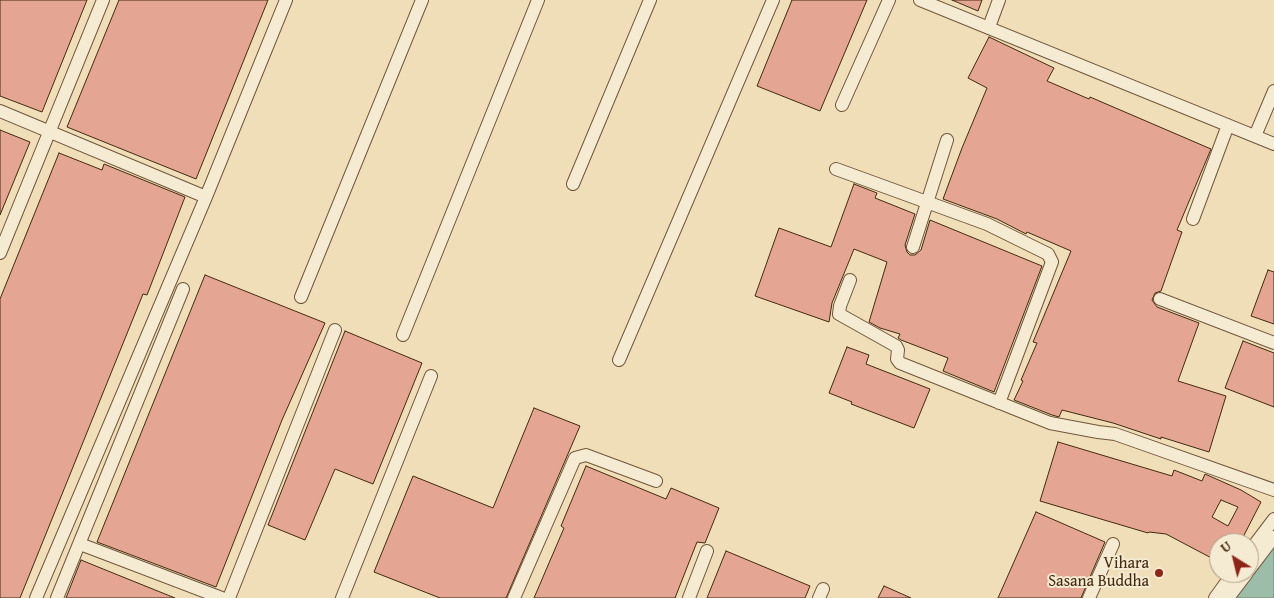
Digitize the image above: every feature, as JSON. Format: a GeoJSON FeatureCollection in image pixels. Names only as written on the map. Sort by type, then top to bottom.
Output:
{"type":"FeatureCollection","features":[{"type":"Feature","properties":{"kind":"lane"},"geometry":{"type":"LineString","coordinates":[[0,252],[103,0]]}},
{"type":"Feature","properties":{"kind":"lane"},"geometry":{"type":"LineString","coordinates":[[36,598],[206,196],[286,0]]}},
{"type":"Feature","properties":{"kind":"lane"},"geometry":{"type":"LineString","coordinates":[[301,297],[422,0]]}},
{"type":"Feature","properties":{"kind":"lane"},"geometry":{"type":"LineString","coordinates":[[403,335],[538,0]]}},
{"type":"Feature","properties":{"kind":"lane"},"geometry":{"type":"LineString","coordinates":[[573,184],[650,0]]}},
{"type":"Feature","properties":{"kind":"lane"},"geometry":{"type":"LineString","coordinates":[[619,360],[773,0]]}},
{"type":"Feature","properties":{"kind":"lane"},"geometry":{"type":"LineString","coordinates":[[842,104],[889,0]]}},
{"type":"Feature","properties":{"kind":"lane"},"geometry":{"type":"LineString","coordinates":[[920,0],[1274,144]]}},
{"type":"Feature","properties":{"kind":"lane"},"geometry":{"type":"LineString","coordinates":[[988,27],[999,0]]}},
{"type":"Feature","properties":{"kind":"lane"},"geometry":{"type":"LineString","coordinates":[[1255,136],[1274,91]]}},
{"type":"Feature","properties":{"kind":"lane"},"geometry":{"type":"LineString","coordinates":[[0,111],[206,196]]}},
{"type":"Feature","properties":{"kind":"lane"},"geometry":{"type":"LineString","coordinates":[[1193,219],[1228,125]]}},
{"type":"Feature","properties":{"kind":"lane"},"geometry":{"type":"LineString","coordinates":[[914,247],[947,140]]}},
{"type":"Feature","properties":{"kind":"lane"},"geometry":{"type":"LineString","coordinates":[[836,170],[987,224],[1048,254],[1052,262],[999,403]]}},
{"type":"Feature","properties":{"kind":"lane"},"geometry":{"type":"LineString","coordinates":[[850,280],[840,306],[839,314],[896,346],[898,350],[897,359],[900,363],[1050,423],[1115,434],[1274,490]]}},
{"type":"Feature","properties":{"kind":"lane"},"geometry":{"type":"LineString","coordinates":[[58,598],[183,289]]}},
{"type":"Feature","properties":{"kind":"lane"},"geometry":{"type":"LineString","coordinates":[[1160,299],[1274,342]]}},
{"type":"Feature","properties":{"kind":"lane"},"geometry":{"type":"LineString","coordinates":[[228,598],[336,330]]}},
{"type":"Feature","properties":{"kind":"lane"},"geometry":{"type":"LineString","coordinates":[[342,598],[431,376]]}},
{"type":"Feature","properties":{"kind":"lane"},"geometry":{"type":"LineString","coordinates":[[514,598],[575,458],[586,455],[656,481]]}},
{"type":"Feature","properties":{"kind":"lane"},"geometry":{"type":"LineString","coordinates":[[1259,539],[1274,519]]}},
{"type":"Feature","properties":{"kind":"lane"},"geometry":{"type":"LineString","coordinates":[[1259,557],[1274,537]]}},
{"type":"Feature","properties":{"kind":"lane"},"geometry":{"type":"LineString","coordinates":[[80,544],[222,598]]}},
{"type":"Feature","properties":{"kind":"lane"},"geometry":{"type":"LineString","coordinates":[[1089,598],[1113,544]]}},
{"type":"Feature","properties":{"kind":"lane"},"geometry":{"type":"LineString","coordinates":[[689,598],[707,551]]}},
{"type":"Feature","properties":{"kind":"lane"},"geometry":{"type":"LineString","coordinates":[[1215,598],[1226,583]]}},
{"type":"Feature","properties":{"kind":"lane"},"geometry":{"type":"LineString","coordinates":[[1228,598],[1239,583]]}},
{"type":"Feature","properties":{"kind":"shaded area"},"geometry":{"type":"Polygon","coordinates":[[[1274,546],[1274,598],[1234,598],[1246,583],[1259,583],[1259,566],[1274,546]]]}},
{"type":"Feature","properties":{"kind":"building"},"geometry":{"type":"Polygon","coordinates":[[[0,0],[87,0],[42,112],[0,96],[0,0]]]}},
{"type":"Feature","properties":{"kind":"building"},"geometry":{"type":"Polygon","coordinates":[[[119,0],[268,0],[196,179],[67,127],[119,0]]]}},
{"type":"Feature","properties":{"kind":"building"},"geometry":{"type":"Polygon","coordinates":[[[792,0],[867,0],[820,111],[757,86],[792,0]]]}},
{"type":"Feature","properties":{"kind":"building"},"geometry":{"type":"Polygon","coordinates":[[[952,0],[982,0],[978,11],[952,0]]]}},
{"type":"Feature","properties":{"kind":"building"},"geometry":{"type":"Polygon","coordinates":[[[989,37],[1054,68],[1047,81],[1089,99],[1090,97],[1211,149],[1177,230],[1182,232],[1161,291],[1155,293],[1152,300],[1157,307],[1199,323],[1178,381],[1226,396],[1209,452],[1113,423],[1062,410],[1059,417],[1014,400],[1037,343],[1033,342],[1071,251],[1027,232],[1026,234],[997,219],[943,199],[987,88],[968,78],[989,37]]]}},
{"type":"Feature","properties":{"kind":"building"},"geometry":{"type":"Polygon","coordinates":[[[0,130],[30,142],[0,215],[0,130]]]}},
{"type":"Feature","properties":{"kind":"building"},"geometry":{"type":"Polygon","coordinates":[[[59,153],[102,170],[104,164],[185,197],[147,295],[143,294],[20,598],[0,598],[0,299],[59,153]]]}},
{"type":"Feature","properties":{"kind":"building"},"geometry":{"type":"Polygon","coordinates":[[[854,184],[877,193],[875,198],[915,214],[905,245],[910,255],[915,255],[921,250],[930,220],[1042,266],[994,392],[943,371],[948,358],[901,340],[898,338],[900,334],[880,328],[869,322],[887,262],[854,249],[832,303],[829,322],[755,296],[779,228],[831,247],[854,184]]]}},
{"type":"Feature","properties":{"kind":"building"},"geometry":{"type":"Polygon","coordinates":[[[1268,270],[1274,272],[1274,324],[1251,316],[1268,270]]]}},
{"type":"Feature","properties":{"kind":"building"},"geometry":{"type":"Polygon","coordinates":[[[205,275],[325,323],[282,420],[216,587],[97,542],[205,275]]]}},
{"type":"Feature","properties":{"kind":"building"},"geometry":{"type":"Polygon","coordinates":[[[345,331],[422,363],[373,484],[335,469],[305,540],[268,525],[345,331]]]}},
{"type":"Feature","properties":{"kind":"building"},"geometry":{"type":"Polygon","coordinates":[[[1243,341],[1274,353],[1274,407],[1225,388],[1243,341]]]}},
{"type":"Feature","properties":{"kind":"building"},"geometry":{"type":"Polygon","coordinates":[[[847,347],[869,355],[866,364],[930,389],[914,428],[851,404],[852,402],[829,393],[847,347]]]}},
{"type":"Feature","properties":{"kind":"building"},"geometry":{"type":"Polygon","coordinates":[[[534,408],[580,426],[506,598],[440,598],[374,572],[413,476],[493,508],[534,408]]]}},
{"type":"Feature","properties":{"kind":"building"},"geometry":{"type":"Polygon","coordinates":[[[1058,442],[1172,476],[1174,470],[1202,481],[1205,474],[1241,490],[1261,502],[1245,533],[1209,533],[1209,557],[1166,534],[1148,533],[1040,501],[1058,442]],[[1221,500],[1212,517],[1228,526],[1238,507],[1221,500]]]}},
{"type":"Feature","properties":{"kind":"building"},"geometry":{"type":"Polygon","coordinates":[[[586,466],[666,499],[671,488],[719,508],[705,543],[697,542],[675,598],[534,598],[564,528],[561,526],[586,466]]]}},
{"type":"Feature","properties":{"kind":"building"},"geometry":{"type":"Polygon","coordinates":[[[1036,512],[1105,542],[1081,598],[998,598],[1036,512]]]}},
{"type":"Feature","properties":{"kind":"building"},"geometry":{"type":"Polygon","coordinates":[[[726,551],[810,586],[805,598],[707,598],[726,551]]]}},
{"type":"Feature","properties":{"kind":"building"},"geometry":{"type":"Polygon","coordinates":[[[81,560],[108,571],[175,598],[66,598],[81,560]]]}},
{"type":"Feature","properties":{"kind":"building"},"geometry":{"type":"Polygon","coordinates":[[[884,586],[911,598],[878,598],[884,586]]]}},
{"type":"Feature","properties":{"kind":"place","name":"Vihara Sasana Buddha"},"geometry":{"type":"Point","coordinates":[1159,573]}}]}
